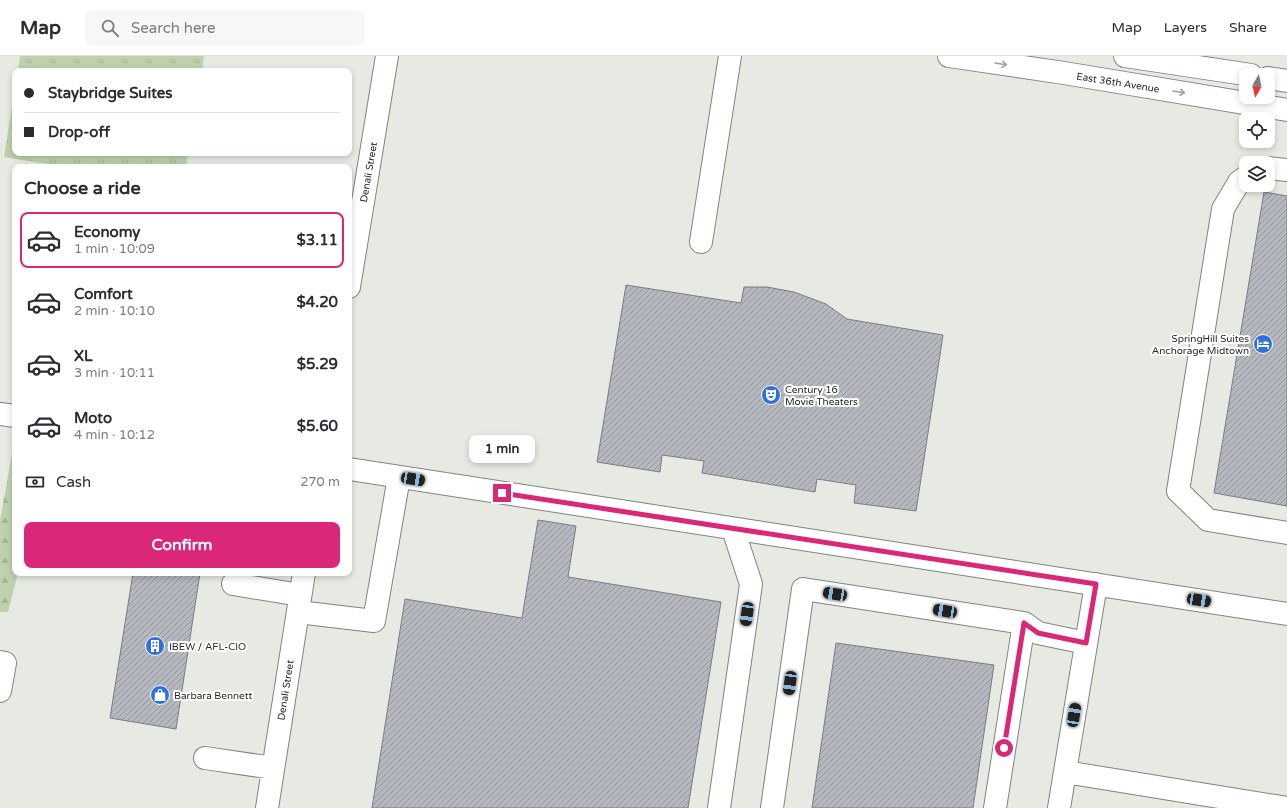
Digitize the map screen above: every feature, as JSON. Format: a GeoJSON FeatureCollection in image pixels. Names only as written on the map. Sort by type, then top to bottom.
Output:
{"type":"FeatureCollection","features":[{"type":"Feature","properties":{"kind":"street","name":"Denali Street"},"geometry":{"type":"LineString","coordinates":[[352,269],[387,56]]}},
{"type":"Feature","properties":{"kind":"street"},"geometry":{"type":"LineString","coordinates":[[701,242],[730,56]]}},
{"type":"Feature","properties":{"kind":"street","name":"East 36th Avenue"},"geometry":{"type":"LineString","coordinates":[[949,56],[1032,62],[1287,110]]}},
{"type":"Feature","properties":{"kind":"street"},"geometry":{"type":"LineString","coordinates":[[1125,56],[1239,73]]}},
{"type":"Feature","properties":{"kind":"street"},"geometry":{"type":"LineString","coordinates":[[1275,79],[1287,80]]}},
{"type":"Feature","properties":{"kind":"street"},"geometry":{"type":"LineString","coordinates":[[1275,169],[1287,170]]}},
{"type":"Feature","properties":{"kind":"street"},"geometry":{"type":"LineString","coordinates":[[1239,182],[1223,209],[1178,490],[1208,520],[1287,533]]}},
{"type":"Feature","properties":{"kind":"street"},"geometry":{"type":"LineString","coordinates":[[352,469],[1287,614]]}},
{"type":"Feature","properties":{"kind":"street"},"geometry":{"type":"LineString","coordinates":[[233,584],[299,603],[374,621],[399,477]]}},
{"type":"Feature","properties":{"kind":"street"},"geometry":{"type":"LineString","coordinates":[[719,808],[751,584],[734,528]]}},
{"type":"Feature","properties":{"kind":"street","name":"Denali Street"},"geometry":{"type":"LineString","coordinates":[[267,808],[304,576]]}},
{"type":"Feature","properties":{"kind":"street"},"geometry":{"type":"LineString","coordinates":[[1059,808],[1096,584]]}},
{"type":"Feature","properties":{"kind":"street"},"geometry":{"type":"LineString","coordinates":[[772,808],[803,589],[1024,623],[1038,633],[1086,643]]}},
{"type":"Feature","properties":{"kind":"street"},"geometry":{"type":"LineString","coordinates":[[995,808],[1024,623]]}},
{"type":"Feature","properties":{"kind":"street"},"geometry":{"type":"LineString","coordinates":[[0,662],[5,663],[0,690]]}},
{"type":"Feature","properties":{"kind":"street"},"geometry":{"type":"LineString","coordinates":[[204,758],[273,768]]}},
{"type":"Feature","properties":{"kind":"street"},"geometry":{"type":"LineString","coordinates":[[1065,772],[1287,808]]}},
{"type":"Feature","properties":{"kind":"green space"},"geometry":{"type":"Polygon","coordinates":[[[20,56],[204,56],[202,68],[18,68],[20,56]]]}},
{"type":"Feature","properties":{"kind":"green space"},"geometry":{"type":"Polygon","coordinates":[[[12,106],[12,156],[188,156],[186,164],[47,164],[4,157],[12,106]]]}},
{"type":"Feature","properties":{"kind":"green space"},"geometry":{"type":"Polygon","coordinates":[[[12,454],[12,576],[17,576],[8,612],[0,612],[0,520],[12,454]]]}},
{"type":"Feature","properties":{"kind":"building","name":"SpringHill Suites Anchorage Midtown"},"geometry":{"type":"Polygon","coordinates":[[[1264,192],[1287,196],[1287,506],[1214,493],[1264,192]]]}},
{"type":"Feature","properties":{"kind":"building","name":"Century 16 Movie Theaters"},"geometry":{"type":"Polygon","coordinates":[[[626,285],[741,303],[744,287],[767,287],[794,292],[826,304],[847,319],[943,335],[916,511],[854,503],[856,485],[817,479],[815,492],[702,473],[704,461],[662,455],[660,472],[597,462],[626,285]]]}},
{"type":"Feature","properties":{"kind":"building"},"geometry":{"type":"Polygon","coordinates":[[[538,520],[576,526],[568,577],[721,602],[688,808],[372,808],[405,599],[522,618],[538,520]]]}},
{"type":"Feature","properties":{"kind":"building","name":"IBEW / AFL-CIO"},"geometry":{"type":"Polygon","coordinates":[[[133,576],[200,576],[176,729],[110,718],[133,576]]]}},
{"type":"Feature","properties":{"kind":"building"},"geometry":{"type":"Polygon","coordinates":[[[836,643],[994,665],[973,808],[812,808],[836,643]]]}},
{"type":"Feature","properties":{"kind":"place","name":"SpringHill Suites Anchorage Midtown"},"geometry":{"type":"Point","coordinates":[1263,344]}},
{"type":"Feature","properties":{"kind":"place","name":"Century 16 Movie Theaters"},"geometry":{"type":"Point","coordinates":[771,395]}},
{"type":"Feature","properties":{"kind":"place","name":"IBEW / AFL-CIO"},"geometry":{"type":"Point","coordinates":[155,646]}},
{"type":"Feature","properties":{"kind":"place","name":"Barbara Bennett"},"geometry":{"type":"Point","coordinates":[160,695]}},
{"type":"Feature","properties":{"kind":"route"},"geometry":{"type":"LineString","coordinates":[[502,493],[1096,584],[1086,643],[1038,633],[1024,623],[1004,748]]}}]}
